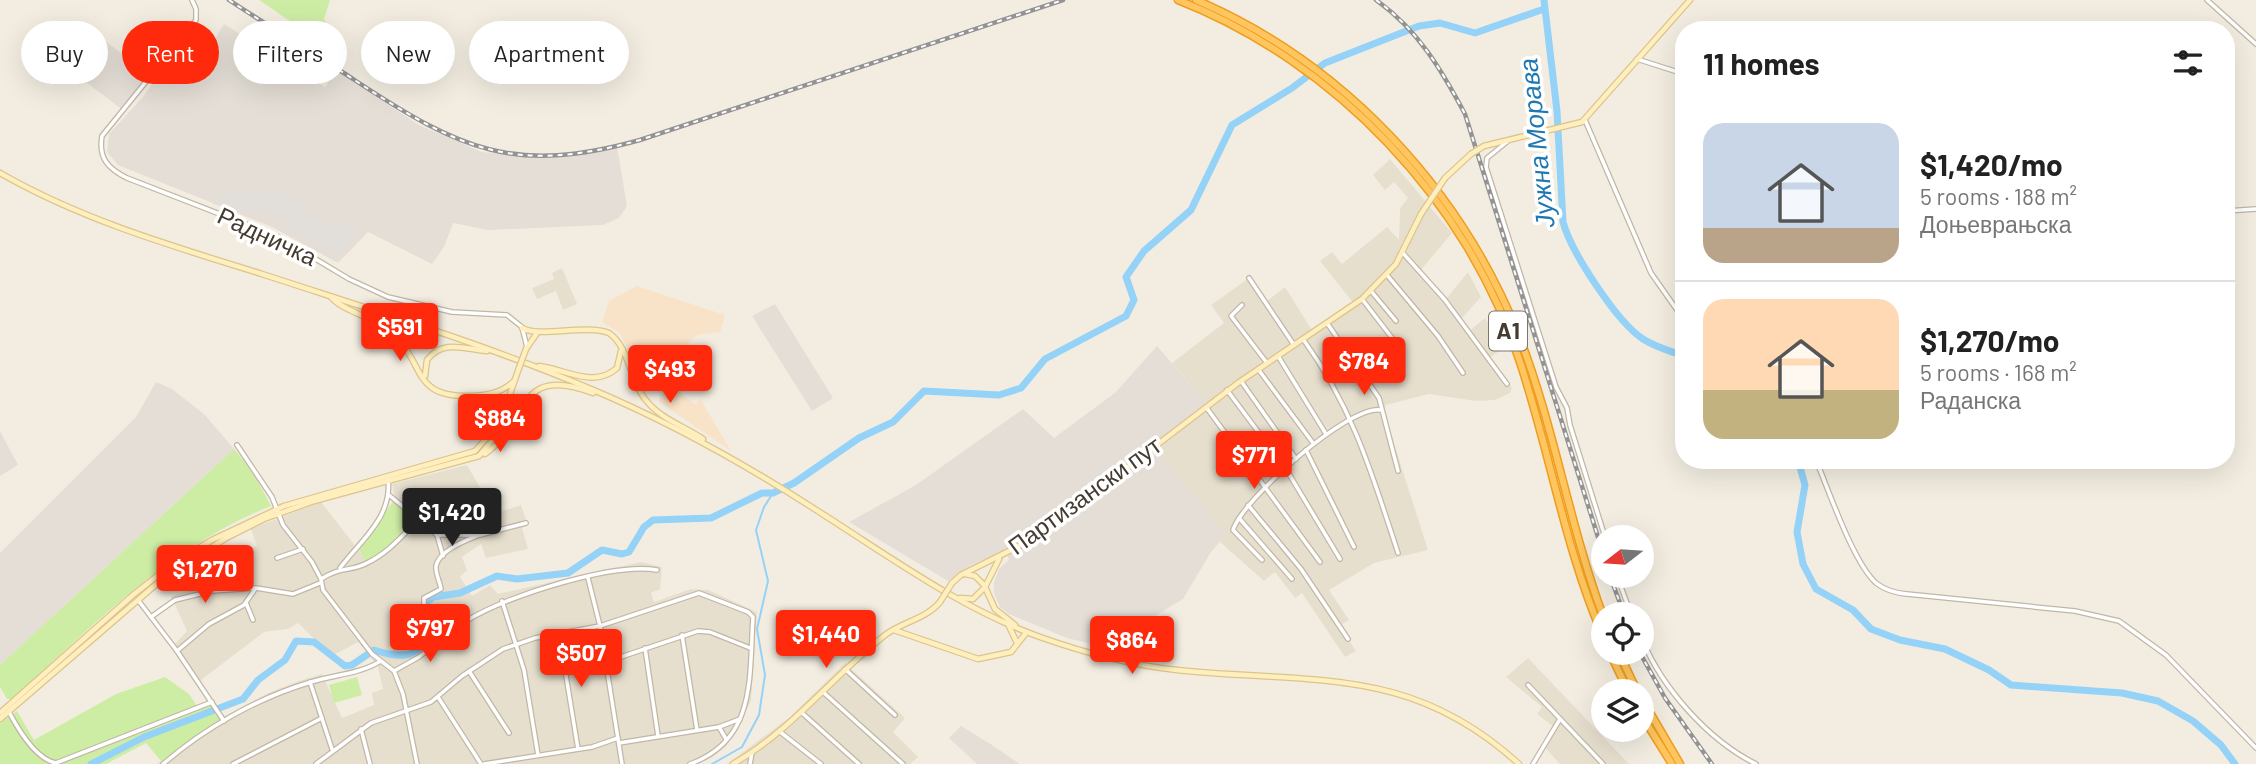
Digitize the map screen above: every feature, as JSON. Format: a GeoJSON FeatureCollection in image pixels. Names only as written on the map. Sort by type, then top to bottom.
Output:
{"type":"FeatureCollection","features":[{"type":"Feature","properties":{"kind":"highway","name":"A1"},"geometry":{"type":"LineString","coordinates":[[1178,0],[1305,66]]}},
{"type":"Feature","properties":{"kind":"highway","name":"A1"},"geometry":{"type":"LineString","coordinates":[[1196,0],[1249,27],[1362,108],[1429,179],[1465,229],[1490,272],[1534,380],[1577,535],[1599,602]]}},
{"type":"Feature","properties":{"kind":"highway","name":"A1"},"geometry":{"type":"LineString","coordinates":[[1319,76],[1414,173],[1459,233],[1485,277],[1520,360],[1570,539],[1591,602]]}},
{"type":"Feature","properties":{"kind":"highway"},"geometry":{"type":"LineString","coordinates":[[1654,720],[1680,764]]}},
{"type":"Feature","properties":{"kind":"highway"},"geometry":{"type":"LineString","coordinates":[[1654,735],[1672,764]]}},
{"type":"Feature","properties":{"kind":"main road"},"geometry":{"type":"LineString","coordinates":[[1585,120],[1690,0]]}},
{"type":"Feature","properties":{"kind":"main road","name":"Партизански пут"},"geometry":{"type":"LineString","coordinates":[[733,764],[779,731],[845,669],[893,629],[940,602],[952,583],[963,574],[999,558],[1043,533],[1227,390],[1362,299],[1387,275],[1445,178],[1471,154],[1484,146],[1570,127],[1585,120]]}},
{"type":"Feature","properties":{"kind":"main road"},"geometry":{"type":"LineString","coordinates":[[0,173],[78,213],[535,366],[607,396],[709,445]]}},
{"type":"Feature","properties":{"kind":"main road"},"geometry":{"type":"LineString","coordinates":[[332,297],[336,302],[376,321],[397,337],[427,383],[441,395],[474,396],[500,391],[514,381]]}},
{"type":"Feature","properties":{"kind":"main road"},"geometry":{"type":"LineString","coordinates":[[522,328],[530,332],[603,330],[620,343],[637,387],[651,407],[956,597],[1016,628],[1127,662],[1191,671],[1326,678],[1383,688],[1445,711],[1488,738],[1519,764]]}},
{"type":"Feature","properties":{"kind":"main road"},"geometry":{"type":"LineString","coordinates":[[469,460],[491,445],[526,348],[533,336],[541,331]]}},
{"type":"Feature","properties":{"kind":"main road"},"geometry":{"type":"LineString","coordinates":[[535,366],[587,377],[604,376],[620,363],[620,343]]}},
{"type":"Feature","properties":{"kind":"main road"},"geometry":{"type":"LineString","coordinates":[[427,383],[425,365],[438,350],[456,346],[491,351]]}},
{"type":"Feature","properties":{"kind":"main road"},"geometry":{"type":"LineString","coordinates":[[388,478],[469,460],[496,446],[521,406],[543,388],[565,384],[607,396]]}},
{"type":"Feature","properties":{"kind":"main road"},"geometry":{"type":"LineString","coordinates":[[474,396],[487,400],[508,400]]}},
{"type":"Feature","properties":{"kind":"main road"},"geometry":{"type":"LineString","coordinates":[[487,400],[495,409],[498,425]]}},
{"type":"Feature","properties":{"kind":"main road"},"geometry":{"type":"LineString","coordinates":[[0,713],[135,597],[200,547],[277,512],[475,451],[498,425]]}},
{"type":"Feature","properties":{"kind":"main road"},"geometry":{"type":"LineString","coordinates":[[956,597],[973,599],[985,587],[999,558]]}},
{"type":"Feature","properties":{"kind":"main road"},"geometry":{"type":"LineString","coordinates":[[963,574],[975,576],[985,587],[995,609],[1016,628]]}},
{"type":"Feature","properties":{"kind":"main road"},"geometry":{"type":"LineString","coordinates":[[0,719],[135,597]]}},
{"type":"Feature","properties":{"kind":"main road"},"geometry":{"type":"LineString","coordinates":[[909,621],[919,637]]}},
{"type":"Feature","properties":{"kind":"main road"},"geometry":{"type":"LineString","coordinates":[[1006,623],[1017,644]]}},
{"type":"Feature","properties":{"kind":"main road"},"geometry":{"type":"LineString","coordinates":[[893,629],[978,659],[1011,652],[1028,632]]}},
{"type":"Feature","properties":{"kind":"street","name":"Радничка"},"geometry":{"type":"LineString","coordinates":[[192,0],[197,9],[196,20],[134,100],[102,136],[101,148],[107,166],[127,178],[279,237],[388,297],[452,312],[503,314],[522,328]]}},
{"type":"Feature","properties":{"kind":"street"},"geometry":{"type":"LineString","coordinates":[[2207,0],[2230,21]]}},
{"type":"Feature","properties":{"kind":"street"},"geometry":{"type":"LineString","coordinates":[[2235,25],[2256,44]]}},
{"type":"Feature","properties":{"kind":"street"},"geometry":{"type":"LineString","coordinates":[[1637,59],[1675,71]]}},
{"type":"Feature","properties":{"kind":"street"},"geometry":{"type":"LineString","coordinates":[[1585,120],[1651,273],[1675,307]]}},
{"type":"Feature","properties":{"kind":"street"},"geometry":{"type":"LineString","coordinates":[[1509,139],[1490,155],[1486,163],[1556,387],[1567,408],[1601,525]]}},
{"type":"Feature","properties":{"kind":"street"},"geometry":{"type":"LineString","coordinates":[[2235,210],[2256,209]]}},
{"type":"Feature","properties":{"kind":"street"},"geometry":{"type":"LineString","coordinates":[[1402,252],[1445,300],[1507,384]]}},
{"type":"Feature","properties":{"kind":"street"},"geometry":{"type":"LineString","coordinates":[[1387,275],[1438,336],[1464,373]]}},
{"type":"Feature","properties":{"kind":"street"},"geometry":{"type":"LineString","coordinates":[[1249,278],[1294,345]]}},
{"type":"Feature","properties":{"kind":"street"},"geometry":{"type":"LineString","coordinates":[[1371,291],[1396,321]]}},
{"type":"Feature","properties":{"kind":"street"},"geometry":{"type":"LineString","coordinates":[[1362,299],[1399,347]]}},
{"type":"Feature","properties":{"kind":"street"},"geometry":{"type":"LineString","coordinates":[[1242,305],[1230,316],[1267,363]]}},
{"type":"Feature","properties":{"kind":"street"},"geometry":{"type":"LineString","coordinates":[[1327,323],[1379,398],[1398,471]]}},
{"type":"Feature","properties":{"kind":"street"},"geometry":{"type":"LineString","coordinates":[[522,328],[526,348]]}},
{"type":"Feature","properties":{"kind":"street"},"geometry":{"type":"LineString","coordinates":[[1303,339],[1332,381],[1352,419],[1398,553]]}},
{"type":"Feature","properties":{"kind":"street"},"geometry":{"type":"LineString","coordinates":[[1278,356],[1326,434]]}},
{"type":"Feature","properties":{"kind":"street"},"geometry":{"type":"LineString","coordinates":[[1258,369],[1313,444]]}},
{"type":"Feature","properties":{"kind":"street"},"geometry":{"type":"LineString","coordinates":[[1241,381],[1296,459]]}},
{"type":"Feature","properties":{"kind":"street"},"geometry":{"type":"LineString","coordinates":[[1227,390],[1286,469],[1340,559]]}},
{"type":"Feature","properties":{"kind":"street"},"geometry":{"type":"LineString","coordinates":[[1206,407],[1320,562]]}},
{"type":"Feature","properties":{"kind":"street"},"geometry":{"type":"LineString","coordinates":[[1262,560],[1233,530],[1248,505],[1326,434],[1374,409],[1381,410]]}},
{"type":"Feature","properties":{"kind":"street"},"geometry":{"type":"LineString","coordinates":[[237,445],[256,470],[277,512],[321,581],[370,652],[379,662],[394,671],[403,694],[417,764]]}},
{"type":"Feature","properties":{"kind":"street"},"geometry":{"type":"LineString","coordinates":[[1306,450],[1354,547]]}},
{"type":"Feature","properties":{"kind":"street"},"geometry":{"type":"LineString","coordinates":[[1820,469],[1859,556],[1872,578],[1881,587],[1907,594],[2084,612],[2119,621],[2172,661],[2256,748]]}},
{"type":"Feature","properties":{"kind":"street"},"geometry":{"type":"LineString","coordinates":[[151,617],[181,597],[220,589],[256,588],[293,594],[321,581],[340,568],[383,513],[389,495],[388,478]]}},
{"type":"Feature","properties":{"kind":"street"},"geometry":{"type":"LineString","coordinates":[[389,495],[395,496],[437,535],[443,556]]}},
{"type":"Feature","properties":{"kind":"street"},"geometry":{"type":"LineString","coordinates":[[1248,505],[1301,569],[1348,639]]}},
{"type":"Feature","properties":{"kind":"street"},"geometry":{"type":"LineString","coordinates":[[1239,518],[1292,579]]}},
{"type":"Feature","properties":{"kind":"street"},"geometry":{"type":"LineString","coordinates":[[340,568],[368,563],[397,542],[418,520]]}},
{"type":"Feature","properties":{"kind":"street"},"geometry":{"type":"LineString","coordinates":[[437,535],[480,535],[526,523]]}},
{"type":"Feature","properties":{"kind":"street"},"geometry":{"type":"LineString","coordinates":[[424,620],[424,598],[441,589],[436,566],[443,556],[480,535]]}},
{"type":"Feature","properties":{"kind":"street"},"geometry":{"type":"LineString","coordinates":[[277,558],[303,549]]}},
{"type":"Feature","properties":{"kind":"street"},"geometry":{"type":"LineString","coordinates":[[468,620],[502,601],[588,578],[630,568],[657,570]]}},
{"type":"Feature","properties":{"kind":"street"},"geometry":{"type":"LineString","coordinates":[[588,578],[607,662],[622,764]]}},
{"type":"Feature","properties":{"kind":"street"},"geometry":{"type":"LineString","coordinates":[[177,651],[209,624],[246,603],[256,588]]}},
{"type":"Feature","properties":{"kind":"street"},"geometry":{"type":"LineString","coordinates":[[316,764],[361,729],[389,715],[419,709],[469,671],[517,643],[600,626],[680,597],[699,593],[748,612],[753,617],[747,700],[741,718],[727,741],[710,755],[690,764]]}},
{"type":"Feature","properties":{"kind":"street"},"geometry":{"type":"LineString","coordinates":[[135,597],[177,651],[224,721]]}},
{"type":"Feature","properties":{"kind":"street"},"geometry":{"type":"LineString","coordinates":[[502,601],[517,643],[530,694],[538,755]]}},
{"type":"Feature","properties":{"kind":"street"},"geometry":{"type":"LineString","coordinates":[[246,603],[253,620]]}},
{"type":"Feature","properties":{"kind":"street"},"geometry":{"type":"LineString","coordinates":[[607,662],[682,635],[710,632],[751,649]]}},
{"type":"Feature","properties":{"kind":"street"},"geometry":{"type":"LineString","coordinates":[[394,671],[423,654],[448,633]]}},
{"type":"Feature","properties":{"kind":"street"},"geometry":{"type":"LineString","coordinates":[[559,634],[578,749]]}},
{"type":"Feature","properties":{"kind":"street"},"geometry":{"type":"LineString","coordinates":[[682,635],[697,730]]}},
{"type":"Feature","properties":{"kind":"street"},"geometry":{"type":"LineString","coordinates":[[645,648],[658,736]]}},
{"type":"Feature","properties":{"kind":"street"},"geometry":{"type":"LineString","coordinates":[[163,764],[224,721],[310,682],[379,662]]}},
{"type":"Feature","properties":{"kind":"street"},"geometry":{"type":"LineString","coordinates":[[1654,662],[1694,714],[1725,745],[1756,764]]}},
{"type":"Feature","properties":{"kind":"street"},"geometry":{"type":"LineString","coordinates":[[845,669],[895,715]]}},
{"type":"Feature","properties":{"kind":"street"},"geometry":{"type":"LineString","coordinates":[[469,671],[509,733]]}},
{"type":"Feature","properties":{"kind":"street"},"geometry":{"type":"LineString","coordinates":[[310,682],[332,749]]}},
{"type":"Feature","properties":{"kind":"street"},"geometry":{"type":"LineString","coordinates":[[1528,685],[1603,764]]}},
{"type":"Feature","properties":{"kind":"street"},"geometry":{"type":"LineString","coordinates":[[821,691],[903,764]]}},
{"type":"Feature","properties":{"kind":"street"},"geometry":{"type":"LineString","coordinates":[[438,697],[480,763],[719,727],[741,718]]}},
{"type":"Feature","properties":{"kind":"street"},"geometry":{"type":"LineString","coordinates":[[9,712],[24,737],[48,761],[56,763],[214,704]]}},
{"type":"Feature","properties":{"kind":"street"},"geometry":{"type":"LineString","coordinates":[[800,711],[859,764]]}},
{"type":"Feature","properties":{"kind":"street"},"geometry":{"type":"LineString","coordinates":[[233,764],[322,719]]}},
{"type":"Feature","properties":{"kind":"street"},"geometry":{"type":"LineString","coordinates":[[1533,764],[1560,719]]}},
{"type":"Feature","properties":{"kind":"street"},"geometry":{"type":"LineString","coordinates":[[719,727],[726,734],[727,741]]}},
{"type":"Feature","properties":{"kind":"street"},"geometry":{"type":"LineString","coordinates":[[361,729],[370,764]]}},
{"type":"Feature","properties":{"kind":"street"},"geometry":{"type":"LineString","coordinates":[[779,731],[821,764]]}},
{"type":"Feature","properties":{"kind":"street"},"geometry":{"type":"LineString","coordinates":[[741,759],[749,764],[752,752]]}},
{"type":"Feature","properties":{"kind":"shaded area"},"geometry":{"type":"Polygon","coordinates":[[[224,24],[233,30],[233,84],[320,84],[325,87],[327,84],[347,84],[347,78],[419,125],[482,152],[556,158],[617,147],[627,206],[619,218],[603,225],[488,230],[453,223],[444,247],[432,264],[368,232],[338,263],[272,227],[118,165],[107,152],[109,134],[152,84],[219,84],[219,32],[224,24]]]}},
{"type":"Feature","properties":{"kind":"shaded area"},"geometry":{"type":"Polygon","coordinates":[[[108,43],[122,54],[122,84],[146,84],[124,111],[89,84],[108,84],[108,43]]]}},
{"type":"Feature","properties":{"kind":"shaded area"},"geometry":{"type":"Polygon","coordinates":[[[1390,159],[1452,233],[1420,271],[1446,299],[1468,272],[1481,297],[1461,319],[1469,331],[1485,318],[1505,347],[1488,359],[1512,388],[1510,393],[1495,400],[1476,401],[1429,394],[1386,405],[1384,412],[1428,550],[1374,563],[1329,590],[1349,620],[1339,626],[1356,651],[1345,657],[1302,593],[1295,598],[1275,572],[1264,581],[1220,542],[1226,534],[1152,447],[1208,405],[1172,363],[1224,323],[1211,305],[1249,278],[1266,302],[1285,287],[1313,332],[1354,304],[1320,261],[1332,252],[1342,264],[1387,227],[1399,240],[1400,208],[1408,198],[1394,182],[1385,190],[1373,175],[1390,159]]]}},
{"type":"Feature","properties":{"kind":"shaded area"},"geometry":{"type":"Polygon","coordinates":[[[227,189],[282,193],[336,230],[344,219],[359,229],[341,251],[332,254],[271,212],[226,208],[212,203],[227,189]]]}},
{"type":"Feature","properties":{"kind":"shaded area"},"geometry":{"type":"Polygon","coordinates":[[[562,268],[577,304],[563,310],[556,291],[537,299],[532,288],[554,279],[552,273],[562,268]]]}},
{"type":"Feature","properties":{"kind":"shaded area"},"geometry":{"type":"Polygon","coordinates":[[[637,286],[725,315],[720,332],[697,335],[686,345],[633,362],[620,333],[602,322],[609,301],[637,286]]]}},
{"type":"Feature","properties":{"kind":"shaded area"},"geometry":{"type":"Polygon","coordinates":[[[775,304],[833,398],[812,411],[752,316],[775,304]]]}},
{"type":"Feature","properties":{"kind":"shaded area"},"geometry":{"type":"Polygon","coordinates":[[[1157,346],[1208,405],[1153,447],[1227,534],[1211,552],[1183,599],[1103,647],[1067,638],[1009,614],[1000,607],[994,593],[994,582],[999,569],[1009,560],[1006,550],[971,565],[948,581],[849,522],[916,485],[1023,409],[1054,438],[1116,392],[1157,346]]]}},
{"type":"Feature","properties":{"kind":"shaded area"},"geometry":{"type":"Polygon","coordinates":[[[156,382],[172,389],[205,415],[234,449],[0,665],[0,553],[136,417],[156,382]]]}},
{"type":"Feature","properties":{"kind":"shaded area"},"geometry":{"type":"Polygon","coordinates":[[[669,385],[695,404],[701,400],[731,451],[658,401],[669,385]]]}},
{"type":"Feature","properties":{"kind":"shaded area"},"geometry":{"type":"Polygon","coordinates":[[[0,431],[18,465],[0,476],[0,431]]]}},
{"type":"Feature","properties":{"kind":"shaded area"},"geometry":{"type":"Polygon","coordinates":[[[467,465],[495,514],[521,505],[528,525],[522,528],[528,549],[486,558],[481,544],[462,557],[467,570],[460,577],[472,596],[490,585],[498,594],[641,562],[662,567],[660,589],[651,593],[654,602],[691,589],[708,590],[757,612],[751,701],[726,747],[711,758],[695,764],[157,764],[220,719],[268,693],[299,681],[322,674],[342,718],[374,705],[372,693],[383,689],[378,667],[358,642],[332,656],[298,623],[288,629],[264,632],[196,684],[171,648],[187,631],[171,596],[198,588],[199,578],[225,575],[224,555],[257,546],[251,529],[321,502],[367,561],[395,499],[392,484],[467,465]]]}},
{"type":"Feature","properties":{"kind":"shaded area"},"geometry":{"type":"Polygon","coordinates":[[[1528,658],[1591,724],[1591,742],[1608,742],[1629,764],[1560,764],[1542,744],[1554,727],[1537,714],[1542,707],[1506,677],[1528,658]]]}},
{"type":"Feature","properties":{"kind":"shaded area"},"geometry":{"type":"Polygon","coordinates":[[[845,663],[905,718],[893,732],[918,757],[910,764],[727,764],[790,717],[845,663]]]}},
{"type":"Feature","properties":{"kind":"shaded area"},"geometry":{"type":"Polygon","coordinates":[[[961,726],[1020,764],[977,764],[949,738],[961,726]]]}},
{"type":"Feature","properties":{"kind":"green space"},"geometry":{"type":"Polygon","coordinates":[[[259,0],[330,0],[325,21],[290,21],[259,0]]]}},
{"type":"Feature","properties":{"kind":"green space"},"geometry":{"type":"Polygon","coordinates":[[[234,449],[253,472],[271,506],[234,523],[165,566],[133,590],[12,699],[7,699],[0,687],[0,665],[234,449]]]}},
{"type":"Feature","properties":{"kind":"green space"},"geometry":{"type":"Polygon","coordinates":[[[395,499],[414,520],[395,542],[367,562],[358,549],[395,499]]]}},
{"type":"Feature","properties":{"kind":"green space"},"geometry":{"type":"Polygon","coordinates":[[[165,677],[189,694],[199,709],[211,705],[220,719],[161,761],[146,743],[106,764],[0,764],[0,723],[17,711],[34,740],[116,694],[165,677]]]}},
{"type":"Feature","properties":{"kind":"green space"},"geometry":{"type":"Polygon","coordinates":[[[357,677],[362,695],[334,703],[329,685],[357,677]]]}},
{"type":"Feature","properties":{"kind":"waterway","name":"Јужна Морава"},"geometry":{"type":"LineString","coordinates":[[1544,0],[1557,111],[1563,222],[1585,268],[1621,318],[1643,339],[1675,353]]}},
{"type":"Feature","properties":{"kind":"waterway"},"geometry":{"type":"LineString","coordinates":[[91,764],[144,737],[243,699],[258,680],[285,660],[296,641],[314,642],[345,666],[352,665],[374,650],[403,655],[412,653],[419,648],[423,640],[427,602],[433,597],[460,593],[497,576],[517,579],[568,573],[602,550],[622,554],[629,552],[644,527],[653,520],[711,518],[762,493],[773,493],[794,483],[859,438],[893,422],[924,391],[999,395],[1021,388],[1045,359],[1126,316],[1134,300],[1126,277],[1144,251],[1191,210],[1232,125],[1292,88],[1325,63],[1419,26],[1440,23],[1475,33],[1544,9]]}},
{"type":"Feature","properties":{"kind":"waterway","name":"Јужна Морава"},"geometry":{"type":"LineString","coordinates":[[1801,469],[1805,485],[1797,532],[1803,564],[1816,589],[1853,610],[1871,629],[1900,640],[1945,649],[1989,670],[2011,685],[2122,693],[2158,701],[2193,721],[2221,745],[2235,764]]}},
{"type":"Feature","properties":{"kind":"waterway"},"geometry":{"type":"LineString","coordinates":[[712,764],[742,747],[759,715],[765,675],[757,629],[768,581],[756,530],[764,507],[773,493]]}},
{"type":"Feature","properties":{"kind":"railway"},"geometry":{"type":"LineString","coordinates":[[229,0],[427,124],[459,139],[522,155],[557,155],[640,140],[1063,0]]}},
{"type":"Feature","properties":{"kind":"railway"},"geometry":{"type":"LineString","coordinates":[[1376,0],[1404,24],[1427,51],[1465,114],[1594,525]]}},
{"type":"Feature","properties":{"kind":"railway"},"geometry":{"type":"LineString","coordinates":[[1614,588],[1620,602]]}},
{"type":"Feature","properties":{"kind":"railway"},"geometry":{"type":"LineString","coordinates":[[1647,665],[1665,698],[1712,764]]}}]}
